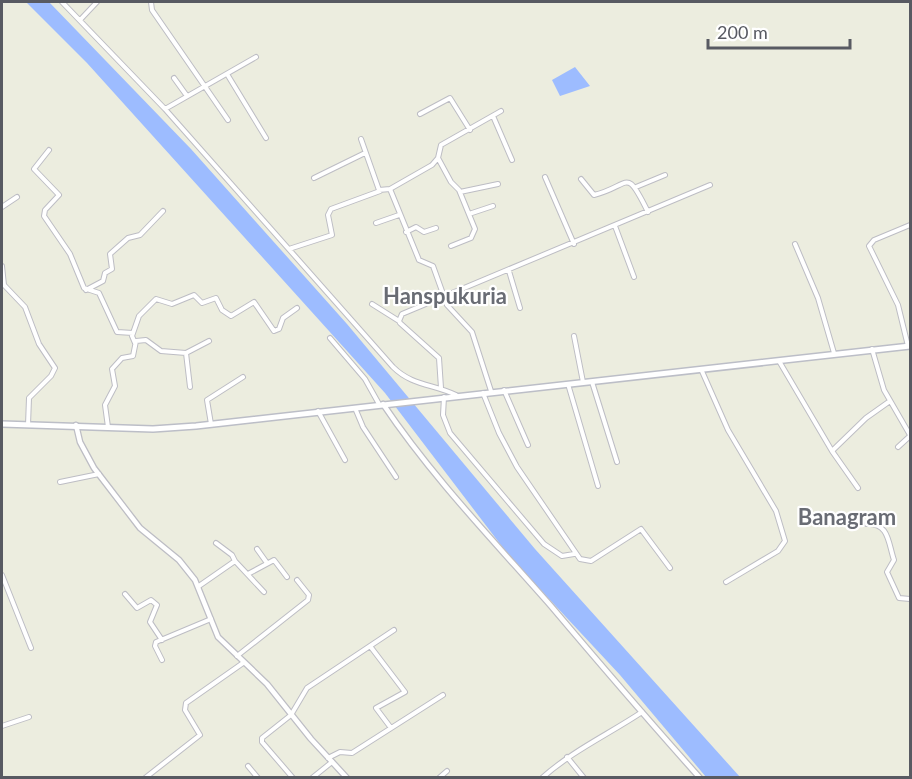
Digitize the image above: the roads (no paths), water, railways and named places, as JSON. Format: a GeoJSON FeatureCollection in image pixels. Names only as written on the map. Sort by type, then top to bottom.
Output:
{"type":"FeatureCollection","features":[{"type":"Feature","properties":{"kind":"main road"},"geometry":{"type":"LineString","coordinates":[[2,424],[153,429],[909,346]]}},
{"type":"Feature","properties":{"kind":"street"},"geometry":{"type":"LineString","coordinates":[[62,2],[165,109],[400,374],[419,385],[441,388],[456,395]]}},
{"type":"Feature","properties":{"kind":"street"},"geometry":{"type":"LineString","coordinates":[[80,20],[97,2]]}},
{"type":"Feature","properties":{"kind":"street"},"geometry":{"type":"LineString","coordinates":[[151,2],[152,10],[207,85],[228,120]]}},
{"type":"Feature","properties":{"kind":"street"},"geometry":{"type":"LineString","coordinates":[[165,109],[256,57]]}},
{"type":"Feature","properties":{"kind":"street"},"geometry":{"type":"LineString","coordinates":[[227,74],[266,138]]}},
{"type":"Feature","properties":{"kind":"street"},"geometry":{"type":"LineString","coordinates":[[174,78],[187,96]]}},
{"type":"Feature","properties":{"kind":"street"},"geometry":{"type":"LineString","coordinates":[[420,114],[450,98],[470,130]]}},
{"type":"Feature","properties":{"kind":"street"},"geometry":{"type":"LineString","coordinates":[[451,246],[470,239],[475,234],[460,192],[451,182],[438,158],[439,147],[501,111]]}},
{"type":"Feature","properties":{"kind":"street"},"geometry":{"type":"LineString","coordinates":[[493,116],[512,160]]}},
{"type":"Feature","properties":{"kind":"street"},"geometry":{"type":"LineString","coordinates":[[361,140],[380,191]]}},
{"type":"Feature","properties":{"kind":"street"},"geometry":{"type":"LineString","coordinates":[[49,150],[34,169],[59,195],[45,210],[44,216],[70,254],[86,290]]}},
{"type":"Feature","properties":{"kind":"street"},"geometry":{"type":"LineString","coordinates":[[314,178],[365,153]]}},
{"type":"Feature","properties":{"kind":"street"},"geometry":{"type":"LineString","coordinates":[[289,249],[332,235],[328,215],[331,209],[390,189],[432,165],[438,158]]}},
{"type":"Feature","properties":{"kind":"street"},"geometry":{"type":"LineString","coordinates":[[636,187],[665,175]]}},
{"type":"Feature","properties":{"kind":"street"},"geometry":{"type":"LineString","coordinates":[[546,177],[574,244]]}},
{"type":"Feature","properties":{"kind":"street"},"geometry":{"type":"LineString","coordinates":[[581,179],[594,195],[627,181],[636,187],[648,212]]}},
{"type":"Feature","properties":{"kind":"street"},"geometry":{"type":"LineString","coordinates":[[460,192],[498,184]]}},
{"type":"Feature","properties":{"kind":"street"},"geometry":{"type":"LineString","coordinates":[[399,321],[406,312],[574,244],[710,185]]}},
{"type":"Feature","properties":{"kind":"street"},"geometry":{"type":"LineString","coordinates":[[390,189],[418,260],[424,264],[430,264],[435,270],[451,310],[472,332],[491,391]]}},
{"type":"Feature","properties":{"kind":"street"},"geometry":{"type":"LineString","coordinates":[[2,207],[17,197]]}},
{"type":"Feature","properties":{"kind":"street"},"geometry":{"type":"LineString","coordinates":[[469,214],[493,206]]}},
{"type":"Feature","properties":{"kind":"street"},"geometry":{"type":"LineString","coordinates":[[86,290],[103,281],[105,273],[112,269],[111,254],[128,237],[140,235],[163,211]]}},
{"type":"Feature","properties":{"kind":"street"},"geometry":{"type":"LineString","coordinates":[[376,223],[399,214]]}},
{"type":"Feature","properties":{"kind":"street"},"geometry":{"type":"LineString","coordinates":[[909,346],[898,305],[869,246],[874,240],[910,225]]}},
{"type":"Feature","properties":{"kind":"street"},"geometry":{"type":"LineString","coordinates":[[615,226],[634,277]]}},
{"type":"Feature","properties":{"kind":"street"},"geometry":{"type":"LineString","coordinates":[[406,232],[418,227],[425,232],[436,228]]}},
{"type":"Feature","properties":{"kind":"street"},"geometry":{"type":"LineString","coordinates":[[795,244],[818,298],[834,353]]}},
{"type":"Feature","properties":{"kind":"street"},"geometry":{"type":"LineString","coordinates":[[2,266],[4,285],[25,307],[39,344],[55,368],[51,376],[28,398],[28,425]]}},
{"type":"Feature","properties":{"kind":"street"},"geometry":{"type":"LineString","coordinates":[[509,271],[520,308]]}},
{"type":"Feature","properties":{"kind":"street"},"geometry":{"type":"LineString","coordinates":[[86,290],[99,293],[117,332],[133,333]]}},
{"type":"Feature","properties":{"kind":"street"},"geometry":{"type":"LineString","coordinates":[[108,427],[105,405],[114,386],[112,369],[122,358],[133,356],[135,343],[133,333],[139,316],[156,298],[172,304],[194,295],[202,303],[216,298],[224,312],[231,316],[254,302],[274,331],[279,329],[283,318],[297,308]]}},
{"type":"Feature","properties":{"kind":"street"},"geometry":{"type":"LineString","coordinates":[[372,304],[399,321],[439,358],[441,388]]}},
{"type":"Feature","properties":{"kind":"street"},"geometry":{"type":"LineString","coordinates":[[574,336],[583,382]]}},
{"type":"Feature","properties":{"kind":"street"},"geometry":{"type":"LineString","coordinates":[[330,338],[365,379],[411,445],[490,540],[700,777]]}},
{"type":"Feature","properties":{"kind":"street"},"geometry":{"type":"LineString","coordinates":[[135,343],[146,340],[161,351],[186,353],[209,341]]}},
{"type":"Feature","properties":{"kind":"street"},"geometry":{"type":"LineString","coordinates":[[872,349],[890,401],[910,436],[898,447]]}},
{"type":"Feature","properties":{"kind":"street"},"geometry":{"type":"LineString","coordinates":[[186,353],[190,387]]}},
{"type":"Feature","properties":{"kind":"street"},"geometry":{"type":"LineString","coordinates":[[779,359],[832,452],[858,488]]}},
{"type":"Feature","properties":{"kind":"street"},"geometry":{"type":"LineString","coordinates":[[701,368],[728,430],[776,511],[785,541],[778,551],[726,582]]}},
{"type":"Feature","properties":{"kind":"street"},"geometry":{"type":"LineString","coordinates":[[211,424],[207,400],[243,377]]}},
{"type":"Feature","properties":{"kind":"street"},"geometry":{"type":"LineString","coordinates":[[592,381],[617,462]]}},
{"type":"Feature","properties":{"kind":"street"},"geometry":{"type":"LineString","coordinates":[[568,383],[598,486]]}},
{"type":"Feature","properties":{"kind":"street"},"geometry":{"type":"LineString","coordinates":[[504,390],[528,445]]}},
{"type":"Feature","properties":{"kind":"street"},"geometry":{"type":"LineString","coordinates":[[483,392],[499,434],[517,467],[574,554],[585,562],[591,561],[641,529],[670,568]]}},
{"type":"Feature","properties":{"kind":"street"},"geometry":{"type":"LineString","coordinates":[[444,397],[443,415],[450,433],[525,524],[556,553],[562,556],[574,554]]}},
{"type":"Feature","properties":{"kind":"street"},"geometry":{"type":"LineString","coordinates":[[832,452],[866,418],[890,401]]}},
{"type":"Feature","properties":{"kind":"street"},"geometry":{"type":"LineString","coordinates":[[354,406],[363,427],[396,477]]}},
{"type":"Feature","properties":{"kind":"street"},"geometry":{"type":"LineString","coordinates":[[318,410],[345,460]]}},
{"type":"Feature","properties":{"kind":"street"},"geometry":{"type":"LineString","coordinates":[[76,425],[80,442],[99,474],[143,532],[179,560],[198,586],[219,637],[267,684],[291,715],[347,777]]}},
{"type":"Feature","properties":{"kind":"street"},"geometry":{"type":"LineString","coordinates":[[60,482],[99,474]]}},
{"type":"Feature","properties":{"kind":"street"},"geometry":{"type":"LineString","coordinates":[[867,524],[878,523],[882,526],[894,560],[887,572],[898,598],[910,599]]}},
{"type":"Feature","properties":{"kind":"street"},"geometry":{"type":"LineString","coordinates":[[216,543],[232,555],[264,592]]}},
{"type":"Feature","properties":{"kind":"street"},"geometry":{"type":"LineString","coordinates":[[257,549],[267,563]]}},
{"type":"Feature","properties":{"kind":"street"},"geometry":{"type":"LineString","coordinates":[[198,586],[236,561]]}},
{"type":"Feature","properties":{"kind":"street"},"geometry":{"type":"LineString","coordinates":[[248,574],[267,563],[276,561],[287,577]]}},
{"type":"Feature","properties":{"kind":"street"},"geometry":{"type":"LineString","coordinates":[[2,575],[31,648]]}},
{"type":"Feature","properties":{"kind":"street"},"geometry":{"type":"LineString","coordinates":[[237,656],[308,600],[309,596],[297,580]]}},
{"type":"Feature","properties":{"kind":"street"},"geometry":{"type":"LineString","coordinates":[[125,594],[137,608],[151,600],[158,604],[150,622],[162,640]]}},
{"type":"Feature","properties":{"kind":"street"},"geometry":{"type":"LineString","coordinates":[[162,660],[155,646],[162,640],[211,619]]}},
{"type":"Feature","properties":{"kind":"street"},"geometry":{"type":"LineString","coordinates":[[293,777],[261,740],[291,715],[304,691],[394,630]]}},
{"type":"Feature","properties":{"kind":"street"},"geometry":{"type":"LineString","coordinates":[[369,646],[405,692],[376,708],[391,728]]}},
{"type":"Feature","properties":{"kind":"street"},"geometry":{"type":"LineString","coordinates":[[145,777],[200,735],[185,711],[186,703],[243,663]]}},
{"type":"Feature","properties":{"kind":"street"},"geometry":{"type":"LineString","coordinates":[[312,777],[340,752],[352,753],[443,695]]}},
{"type":"Feature","properties":{"kind":"street"},"geometry":{"type":"LineString","coordinates":[[542,777],[567,757],[600,740],[642,712]]}},
{"type":"Feature","properties":{"kind":"street"},"geometry":{"type":"LineString","coordinates":[[2,726],[29,717]]}},
{"type":"Feature","properties":{"kind":"street"},"geometry":{"type":"LineString","coordinates":[[567,757],[584,777]]}},
{"type":"Feature","properties":{"kind":"street"},"geometry":{"type":"LineString","coordinates":[[248,766],[258,777]]}},
{"type":"Feature","properties":{"kind":"street"},"geometry":{"type":"LineString","coordinates":[[439,777],[447,771]]}},
{"type":"Feature","properties":{"kind":"water"},"geometry":{"type":"Polygon","coordinates":[[[26,2],[49,2],[191,149],[347,324],[535,549],[740,777],[706,777],[620,675],[510,557],[385,393],[87,63],[26,2]]]}},
{"type":"Feature","properties":{"kind":"water"},"geometry":{"type":"Polygon","coordinates":[[[575,67],[590,86],[560,96],[552,80],[575,67]]]}},
{"type":"Feature","properties":{"kind":"district","name":"Hanspukuria"},"geometry":{"type":"Point","coordinates":[445,295]}},
{"type":"Feature","properties":{"kind":"district","name":"Banagram"},"geometry":{"type":"Point","coordinates":[847,516]}}]}
